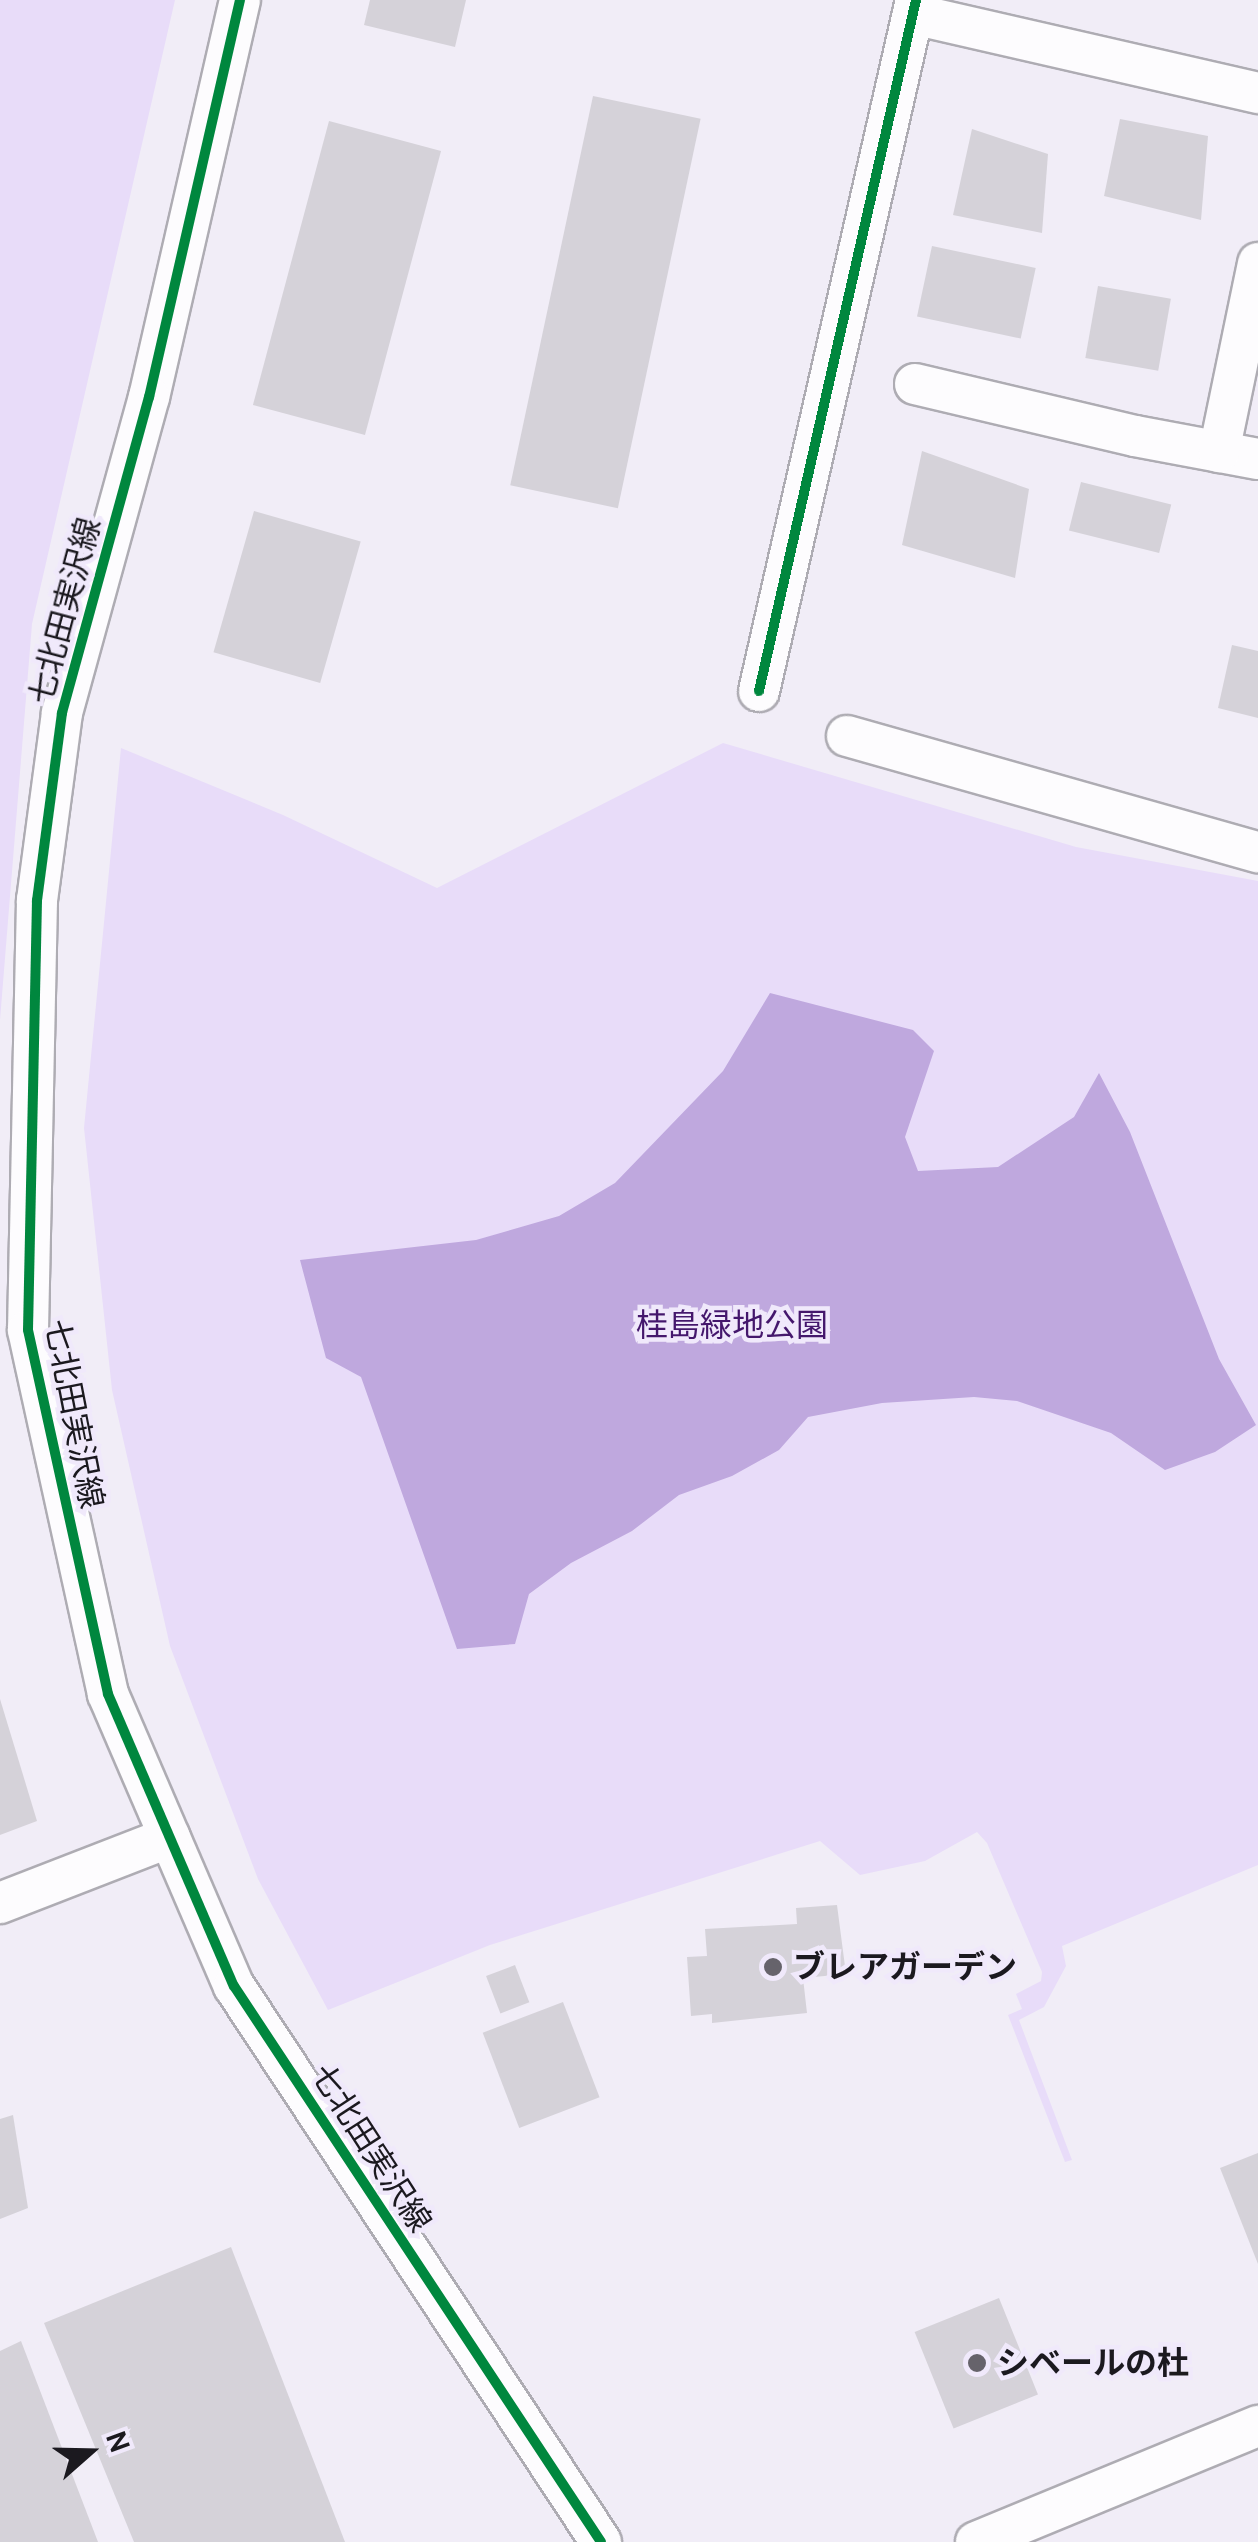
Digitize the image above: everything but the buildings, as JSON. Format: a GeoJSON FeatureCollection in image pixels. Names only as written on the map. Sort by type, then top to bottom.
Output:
{"type":"FeatureCollection","features":[{"type":"Feature","properties":{"kind":"street","name":"七北田実沢線"},"geometry":{"type":"LineString","coordinates":[[240,0],[149,397],[62,713],[37,900],[28,1330],[108,1694],[234,1986],[601,2542]]}},
{"type":"Feature","properties":{"kind":"street"},"geometry":{"type":"LineString","coordinates":[[759,691],[914,7],[1258,93]]}},
{"type":"Feature","properties":{"kind":"street"},"geometry":{"type":"LineString","coordinates":[[915,384],[1238,456],[1258,263]]}},
{"type":"Feature","properties":{"kind":"street"},"geometry":{"type":"LineString","coordinates":[[847,736],[1258,852]]}},
{"type":"Feature","properties":{"kind":"street"},"geometry":{"type":"LineString","coordinates":[[0,1903],[170,1837]]}},
{"type":"Feature","properties":{"kind":"street"},"geometry":{"type":"LineString","coordinates":[[976,2542],[1258,2426]]}},
{"type":"Feature","properties":{"kind":"green space"},"geometry":{"type":"Polygon","coordinates":[[[0,0],[175,0],[32,624],[0,1020],[0,0]]]}},
{"type":"Feature","properties":{"kind":"green space","name":"桂島緑地公園"},"geometry":{"type":"Polygon","coordinates":[[[723,743],[1076,847],[1258,881],[1258,1865],[1062,1946],[1066,1966],[1044,2007],[1019,2020],[1072,2160],[1065,2162],[1008,2015],[1022,2009],[1016,1994],[1041,1981],[1042,1972],[987,1843],[977,1832],[925,1861],[860,1875],[820,1841],[490,1945],[328,2010],[258,1879],[170,1646],[112,1390],[84,1128],[121,748],[283,815],[437,888],[723,743]]]}},
{"type":"Feature","properties":{"kind":"shaded area"},"geometry":{"type":"Polygon","coordinates":[[[770,993],[913,1030],[934,1051],[905,1137],[918,1171],[998,1167],[1074,1117],[1099,1073],[1130,1132],[1219,1359],[1256,1425],[1215,1452],[1165,1470],[1111,1433],[1017,1401],[974,1397],[882,1403],[808,1417],[779,1450],[732,1476],[679,1495],[632,1531],[571,1563],[529,1594],[515,1644],[457,1649],[361,1377],[326,1358],[300,1260],[476,1240],[559,1216],[615,1183],[723,1071],[770,993]]]}},
{"type":"Feature","properties":{"kind":"cycle path"},"geometry":{"type":"LineString","coordinates":[[240,0],[149,397],[62,713],[37,900],[28,1330],[108,1694],[234,1986],[601,2542]]}},
{"type":"Feature","properties":{"kind":"cycle path"},"geometry":{"type":"LineString","coordinates":[[759,691],[916,0]]}},
{"type":"Feature","properties":{"kind":"place","name":"ブレアガーデン"},"geometry":{"type":"Point","coordinates":[773,1967]}},
{"type":"Feature","properties":{"kind":"place","name":"シベールの杜"},"geometry":{"type":"Point","coordinates":[977,2363]}}]}
